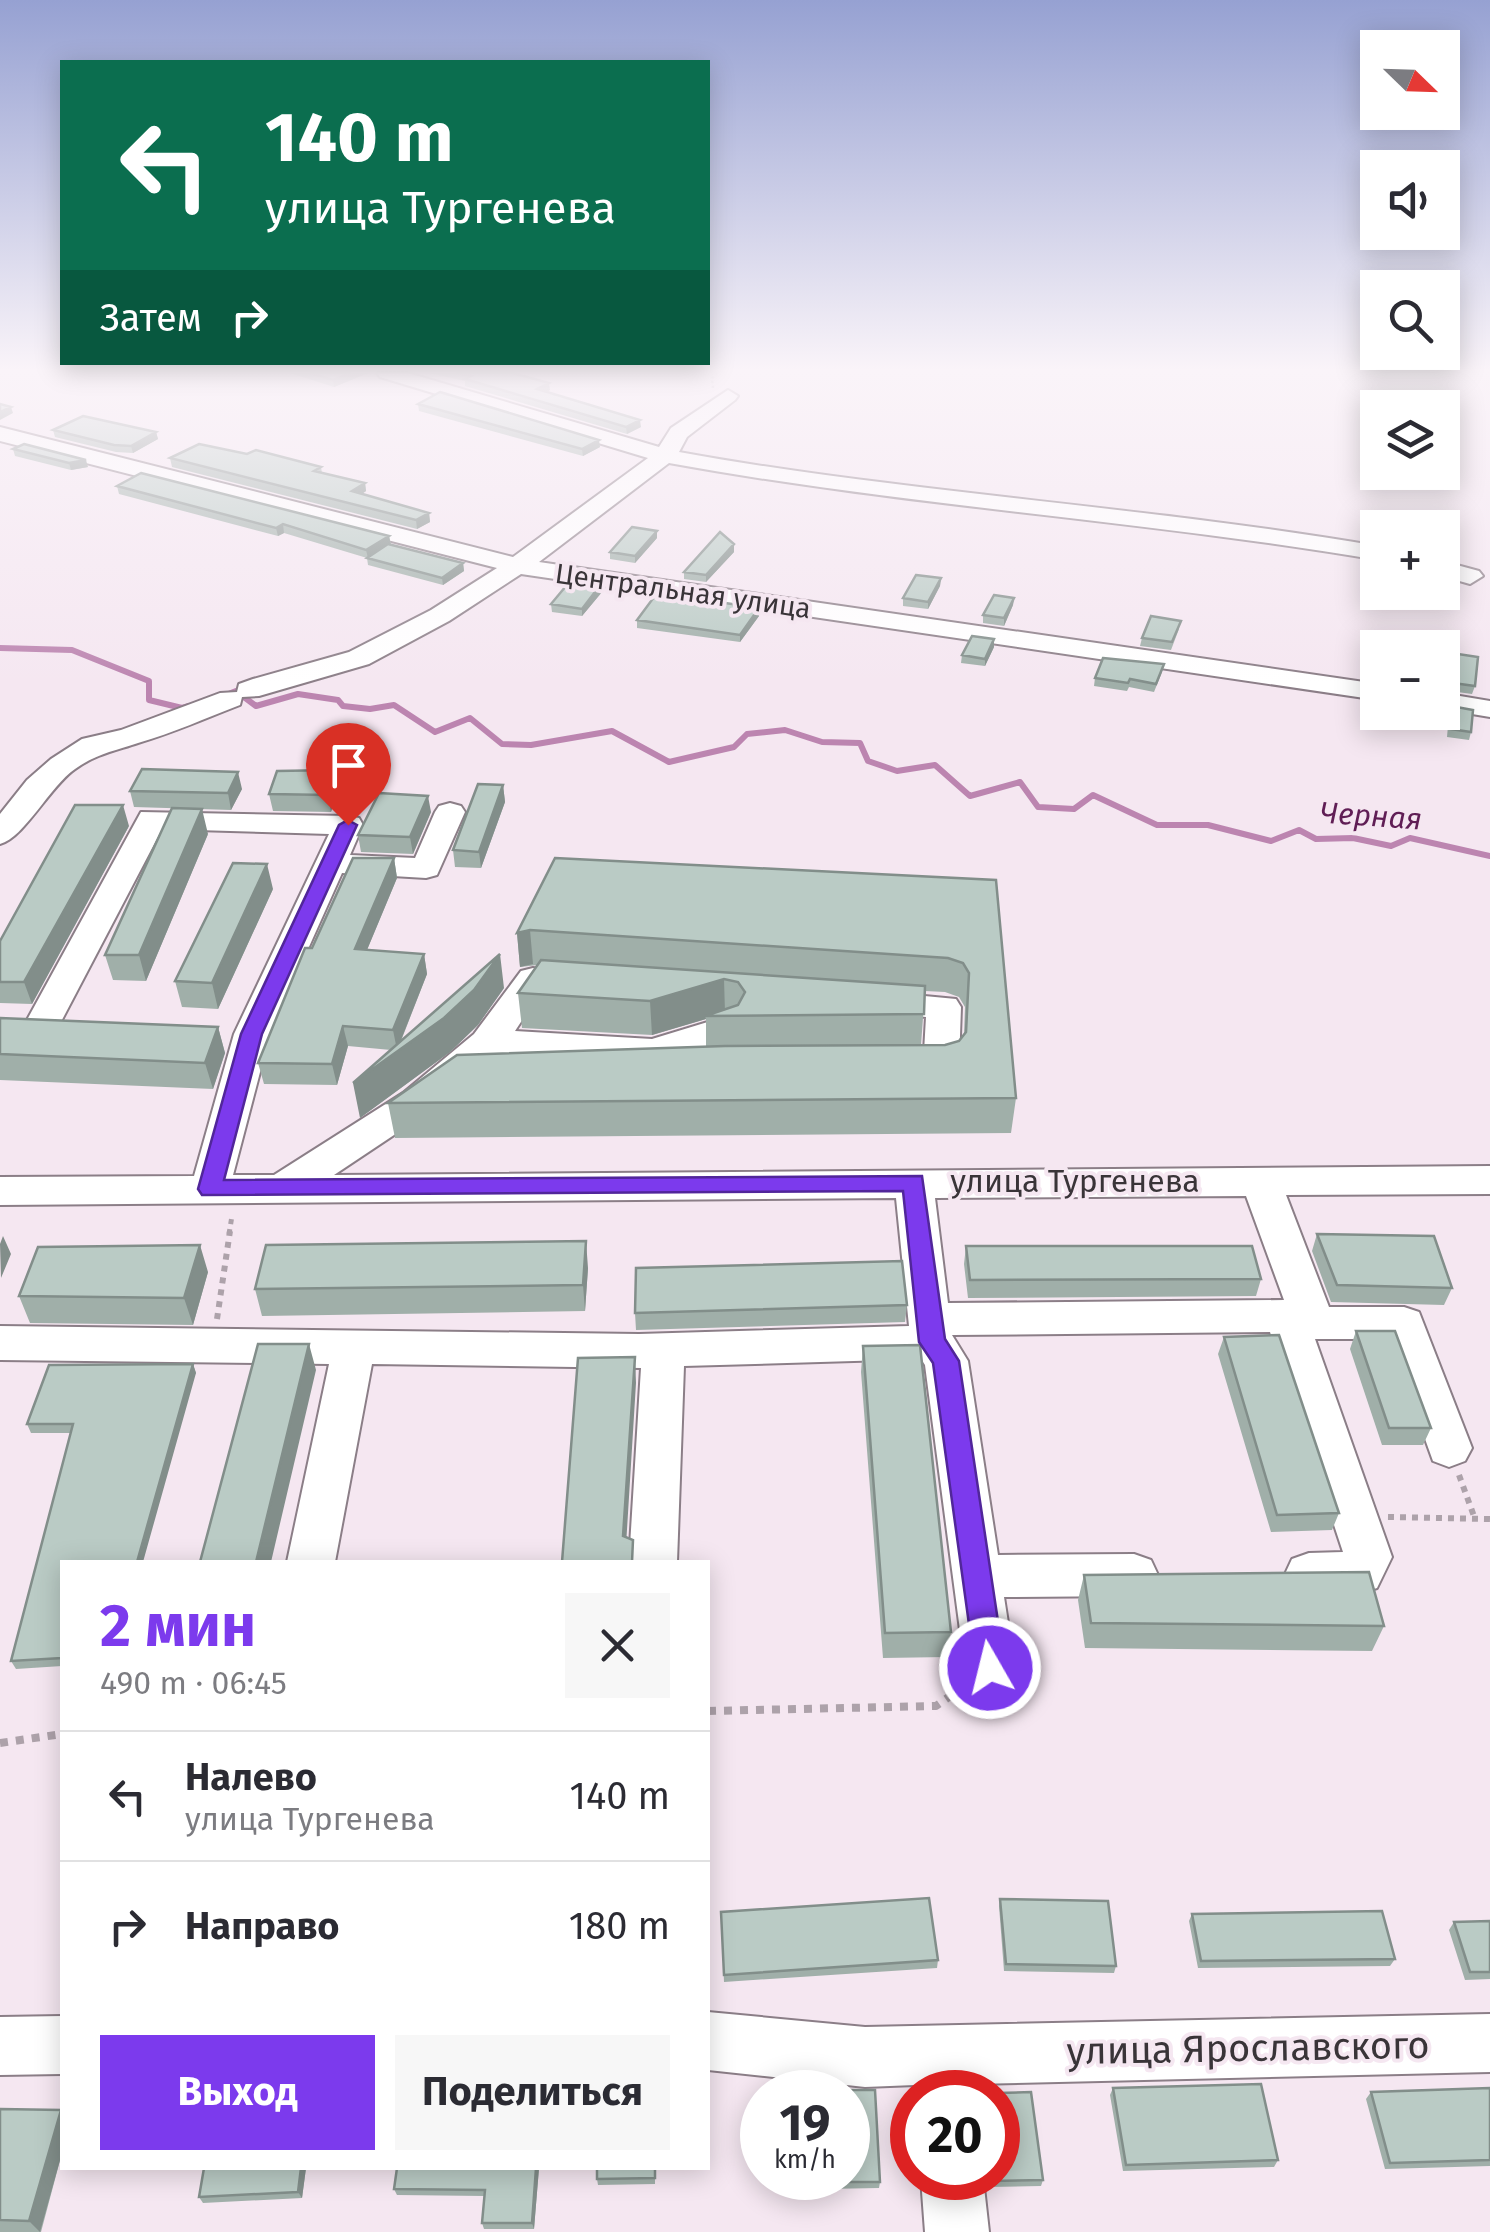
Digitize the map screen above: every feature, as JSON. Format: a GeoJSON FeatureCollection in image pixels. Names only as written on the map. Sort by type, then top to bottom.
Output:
{"type":"FeatureCollection","features":[{"type":"Feature","properties":{"kind":"street","name":"Центральная улица"},"geometry":{"type":"LineString","coordinates":[[169,477],[518,566],[1360,689]]}},
{"type":"Feature","properties":{"kind":"street"},"geometry":{"type":"LineString","coordinates":[[0,835],[38,786],[61,765],[92,746],[129,737],[239,695],[360,657],[456,606],[518,566],[637,477]]}},
{"type":"Feature","properties":{"kind":"street"},"geometry":{"type":"LineString","coordinates":[[814,477],[1030,508],[1249,531],[1360,550]]}},
{"type":"Feature","properties":{"kind":"street"},"geometry":{"type":"LineString","coordinates":[[1460,573],[1470,576]]}},
{"type":"Feature","properties":{"kind":"street"},"geometry":{"type":"LineString","coordinates":[[1460,704],[1490,709]]}},
{"type":"Feature","properties":{"kind":"street"},"geometry":{"type":"LineString","coordinates":[[332,864],[426,868],[450,812]]}},
{"type":"Feature","properties":{"kind":"street"},"geometry":{"type":"LineString","coordinates":[[40,1029],[152,819],[348,825],[252,1034],[223,1188]]}},
{"type":"Feature","properties":{"kind":"street"},"geometry":{"type":"LineString","coordinates":[[284,1187],[364,1139],[448,1074],[488,1040],[533,979],[590,983]]}},
{"type":"Feature","properties":{"kind":"street"},"geometry":{"type":"LineString","coordinates":[[845,1000],[944,1007],[941,1064],[882,1064]]}},
{"type":"Feature","properties":{"kind":"street"},"geometry":{"type":"LineString","coordinates":[[448,1074],[725,1065],[725,1010],[654,1051],[488,1040]]}},
{"type":"Feature","properties":{"kind":"street"},"geometry":{"type":"LineString","coordinates":[[0,1028],[78,1030]]}},
{"type":"Feature","properties":{"kind":"street"},"geometry":{"type":"LineString","coordinates":[[213,1033],[252,1034]]}},
{"type":"Feature","properties":{"kind":"street"},"geometry":{"type":"LineString","coordinates":[[1260,1179],[1368,1557],[1360,1574],[1264,1574]]}},
{"type":"Feature","properties":{"kind":"street","name":"улица Тургенева"},"geometry":{"type":"LineString","coordinates":[[0,1190],[1490,1180]]}},
{"type":"Feature","properties":{"kind":"street"},"geometry":{"type":"LineString","coordinates":[[914,1182],[931,1330],[946,1361],[990,1668]]}},
{"type":"Feature","properties":{"kind":"street"},"geometry":{"type":"LineString","coordinates":[[0,1343],[663,1350],[1295,1308],[1315,1323],[1404,1323],[1449,1448]]}},
{"type":"Feature","properties":{"kind":"street"},"geometry":{"type":"LineString","coordinates":[[311,1560],[354,1347]]}},
{"type":"Feature","properties":{"kind":"street"},"geometry":{"type":"LineString","coordinates":[[653,1560],[663,1350]]}},
{"type":"Feature","properties":{"kind":"street"},"geometry":{"type":"LineString","coordinates":[[977,1576],[1168,1574]]}},
{"type":"Feature","properties":{"kind":"street","name":"улица Ярославского"},"geometry":{"type":"LineString","coordinates":[[710,2041],[865,2056],[926,2070]]}},
{"type":"Feature","properties":{"kind":"street","name":"улица Ярославского"},"geometry":{"type":"LineString","coordinates":[[1014,2070],[1490,2043]]}},
{"type":"Feature","properties":{"kind":"street"},"geometry":{"type":"LineString","coordinates":[[0,2046],[60,2045]]}},
{"type":"Feature","properties":{"kind":"street"},"geometry":{"type":"LineString","coordinates":[[954,2200],[956,2232]]}},
{"type":"Feature","properties":{"kind":"path"},"geometry":{"type":"LineString","coordinates":[[214,1346],[223,1188]]}},
{"type":"Feature","properties":{"kind":"path"},"geometry":{"type":"LineString","coordinates":[[1449,1448],[1475,1518]]}},
{"type":"Feature","properties":{"kind":"path"},"geometry":{"type":"LineString","coordinates":[[1354,1516],[1490,1519]]}},
{"type":"Feature","properties":{"kind":"path"},"geometry":{"type":"LineString","coordinates":[[710,1711],[936,1706],[990,1668]]}},
{"type":"Feature","properties":{"kind":"path"},"geometry":{"type":"LineString","coordinates":[[0,1744],[60,1734]]}},
{"type":"Feature","properties":{"kind":"building"},"geometry":{"type":"Polygon","coordinates":[[[133,477],[157,477],[389,536],[366,550],[283,524],[276,528],[117,486],[133,477]]]}},
{"type":"Feature","properties":{"kind":"building"},"geometry":{"type":"Polygon","coordinates":[[[246,477],[340,477],[365,483],[352,491],[429,513],[416,520],[246,477]]]}},
{"type":"Feature","properties":{"kind":"building"},"geometry":{"type":"Polygon","coordinates":[[[632,527],[657,531],[635,556],[610,552],[632,527]]]}},
{"type":"Feature","properties":{"kind":"building"},"geometry":{"type":"Polygon","coordinates":[[[720,532],[734,544],[706,575],[684,572],[720,532]]]}},
{"type":"Feature","properties":{"kind":"building"},"geometry":{"type":"Polygon","coordinates":[[[388,544],[463,563],[442,578],[367,558],[388,544]]]}},
{"type":"Feature","properties":{"kind":"building"},"geometry":{"type":"Polygon","coordinates":[[[916,575],[941,578],[928,602],[903,598],[916,575]]]}},
{"type":"Feature","properties":{"kind":"building"},"geometry":{"type":"Polygon","coordinates":[[[571,580],[601,584],[582,609],[551,604],[571,580]]]}},
{"type":"Feature","properties":{"kind":"building"},"geometry":{"type":"Polygon","coordinates":[[[657,593],[759,608],[740,635],[637,620],[657,593]]]}},
{"type":"Feature","properties":{"kind":"building"},"geometry":{"type":"Polygon","coordinates":[[[994,595],[1014,598],[1004,618],[983,615],[994,595]]]}},
{"type":"Feature","properties":{"kind":"building"},"geometry":{"type":"Polygon","coordinates":[[[1151,616],[1181,621],[1172,642],[1142,638],[1151,616]]]}},
{"type":"Feature","properties":{"kind":"building"},"geometry":{"type":"Polygon","coordinates":[[[972,636],[994,639],[985,659],[962,655],[972,636]]]}},
{"type":"Feature","properties":{"kind":"building"},"geometry":{"type":"Polygon","coordinates":[[[1460,654],[1478,657],[1475,686],[1460,684],[1460,654]]]}},
{"type":"Feature","properties":{"kind":"building"},"geometry":{"type":"Polygon","coordinates":[[[1103,658],[1164,664],[1156,684],[1130,679],[1128,683],[1095,678],[1103,658]]]}},
{"type":"Feature","properties":{"kind":"building"},"geometry":{"type":"Polygon","coordinates":[[[1460,708],[1473,710],[1471,732],[1457,730],[1460,708]]]}},
{"type":"Feature","properties":{"kind":"building"},"geometry":{"type":"Polygon","coordinates":[[[142,769],[238,772],[228,793],[130,791],[142,769]]]}},
{"type":"Feature","properties":{"kind":"building"},"geometry":{"type":"Polygon","coordinates":[[[335,770],[328,795],[269,794],[277,771],[335,770]]]}},
{"type":"Feature","properties":{"kind":"building"},"geometry":{"type":"Polygon","coordinates":[[[478,784],[503,785],[479,852],[453,850],[478,784]]]}},
{"type":"Feature","properties":{"kind":"building"},"geometry":{"type":"Polygon","coordinates":[[[379,793],[428,796],[410,837],[358,835],[379,793]]]}},
{"type":"Feature","properties":{"kind":"building"},"geometry":{"type":"Polygon","coordinates":[[[75,805],[123,805],[24,982],[0,982],[0,941],[75,805]]]}},
{"type":"Feature","properties":{"kind":"building"},"geometry":{"type":"Polygon","coordinates":[[[172,808],[202,809],[139,955],[105,955],[172,808]]]}},
{"type":"Feature","properties":{"kind":"building"},"geometry":{"type":"Polygon","coordinates":[[[353,858],[394,858],[355,949],[424,954],[393,1030],[343,1026],[332,1064],[258,1063],[305,948],[312,948],[353,858]]]}},
{"type":"Feature","properties":{"kind":"building"},"geometry":{"type":"Polygon","coordinates":[[[555,858],[996,880],[1016,1098],[388,1103],[457,1055],[725,1046],[945,1045],[959,1041],[966,1032],[969,973],[963,963],[948,958],[530,930],[517,933],[555,858]]]}},
{"type":"Feature","properties":{"kind":"building"},"geometry":{"type":"Polygon","coordinates":[[[233,863],[267,864],[212,983],[175,981],[233,863]]]}},
{"type":"Feature","properties":{"kind":"building"},"geometry":{"type":"Polygon","coordinates":[[[500,954],[474,990],[444,1018],[353,1083],[500,954]]]}},
{"type":"Feature","properties":{"kind":"building"},"geometry":{"type":"Polygon","coordinates":[[[541,960],[925,986],[924,1014],[705,1016],[738,1005],[745,992],[738,982],[724,979],[650,1001],[518,993],[541,960]]]}},
{"type":"Feature","properties":{"kind":"building"},"geometry":{"type":"Polygon","coordinates":[[[0,1018],[218,1027],[205,1063],[0,1054],[0,1018]]]}},
{"type":"Feature","properties":{"kind":"building"},"geometry":{"type":"Polygon","coordinates":[[[1317,1234],[1434,1236],[1452,1288],[1337,1285],[1317,1234]]]}},
{"type":"Feature","properties":{"kind":"building"},"geometry":{"type":"Polygon","coordinates":[[[586,1241],[583,1285],[255,1289],[266,1245],[586,1241]]]}},
{"type":"Feature","properties":{"kind":"building"},"geometry":{"type":"Polygon","coordinates":[[[200,1245],[184,1298],[19,1296],[38,1247],[200,1245]]]}},
{"type":"Feature","properties":{"kind":"building"},"geometry":{"type":"Polygon","coordinates":[[[966,1246],[1252,1246],[1261,1279],[970,1280],[966,1246]]]}},
{"type":"Feature","properties":{"kind":"building"},"geometry":{"type":"Polygon","coordinates":[[[902,1261],[907,1305],[635,1313],[636,1268],[902,1261]]]}},
{"type":"Feature","properties":{"kind":"building"},"geometry":{"type":"Polygon","coordinates":[[[1356,1331],[1395,1331],[1431,1428],[1389,1428],[1356,1331]]]}},
{"type":"Feature","properties":{"kind":"building"},"geometry":{"type":"Polygon","coordinates":[[[1279,1335],[1339,1513],[1277,1515],[1224,1337],[1279,1335]]]}},
{"type":"Feature","properties":{"kind":"building"},"geometry":{"type":"Polygon","coordinates":[[[258,1344],[309,1344],[256,1560],[201,1560],[258,1344]]]}},
{"type":"Feature","properties":{"kind":"building"},"geometry":{"type":"Polygon","coordinates":[[[920,1345],[951,1632],[885,1633],[863,1346],[920,1345]]]}},
{"type":"Feature","properties":{"kind":"building"},"geometry":{"type":"Polygon","coordinates":[[[635,1357],[623,1536],[633,1540],[632,1560],[562,1560],[578,1358],[635,1357]]]}},
{"type":"Feature","properties":{"kind":"building"},"geometry":{"type":"Polygon","coordinates":[[[193,1364],[138,1560],[60,1560],[60,1658],[11,1661],[73,1424],[27,1424],[49,1365],[193,1364]]]}},
{"type":"Feature","properties":{"kind":"building"},"geometry":{"type":"Polygon","coordinates":[[[1369,1572],[1384,1626],[1091,1623],[1084,1575],[1369,1572]]]}},
{"type":"Feature","properties":{"kind":"building"},"geometry":{"type":"Polygon","coordinates":[[[929,1898],[938,1960],[724,1975],[721,1912],[929,1898]]]}},
{"type":"Feature","properties":{"kind":"building"},"geometry":{"type":"Polygon","coordinates":[[[1000,1899],[1108,1901],[1116,1966],[1006,1964],[1000,1899]]]}},
{"type":"Feature","properties":{"kind":"building"},"geometry":{"type":"Polygon","coordinates":[[[1382,1911],[1395,1959],[1201,1961],[1192,1914],[1382,1911]]]}},
{"type":"Feature","properties":{"kind":"building"},"geometry":{"type":"Polygon","coordinates":[[[1490,1921],[1490,1972],[1470,1972],[1454,1922],[1490,1921]]]}},
{"type":"Feature","properties":{"kind":"building"},"geometry":{"type":"Polygon","coordinates":[[[1261,2084],[1278,2160],[1126,2165],[1113,2088],[1261,2084]]]}},
{"type":"Feature","properties":{"kind":"building"},"geometry":{"type":"Polygon","coordinates":[[[1490,2088],[1490,2160],[1390,2163],[1371,2092],[1490,2088]]]}},
{"type":"Feature","properties":{"kind":"building"},"geometry":{"type":"Polygon","coordinates":[[[870,2090],[875,2090],[880,2182],[870,2182],[870,2090]]]}},
{"type":"Feature","properties":{"kind":"building"},"geometry":{"type":"Polygon","coordinates":[[[1020,2092],[1031,2092],[1043,2180],[1020,2180],[1020,2092]]]}},
{"type":"Feature","properties":{"kind":"building"},"geometry":{"type":"Polygon","coordinates":[[[0,2109],[60,2110],[29,2221],[0,2220],[0,2109]]]}},
{"type":"Feature","properties":{"kind":"building"},"geometry":{"type":"Polygon","coordinates":[[[204,2170],[301,2170],[298,2192],[199,2197],[204,2170]]]}},
{"type":"Feature","properties":{"kind":"building"},"geometry":{"type":"Polygon","coordinates":[[[397,2170],[536,2170],[532,2223],[482,2223],[485,2190],[394,2189],[397,2170]]]}},
{"type":"Feature","properties":{"kind":"building"},"geometry":{"type":"Polygon","coordinates":[[[597,2170],[655,2170],[655,2178],[597,2179],[597,2170]]]}},
{"type":"Feature","properties":{"kind":"waterway","name":"Черная"},"geometry":{"type":"LineString","coordinates":[[0,648],[72,650],[149,681],[149,700],[182,708],[189,706]]}},
{"type":"Feature","properties":{"kind":"waterway","name":"Черная"},"geometry":{"type":"LineString","coordinates":[[226,695],[236,691],[256,706],[298,694],[338,700],[343,706],[370,709],[394,705],[435,732],[470,718],[502,744],[531,745],[612,731],[669,762],[734,747],[747,734],[785,730],[822,742],[860,743],[868,761],[897,771],[935,765],[970,796],[1020,782],[1038,807],[1074,809],[1093,795],[1157,825],[1208,825],[1271,841],[1299,830],[1316,839],[1353,838],[1391,846],[1410,838],[1490,856]]}},
{"type":"Feature","properties":{"kind":"route"},"geometry":{"type":"LineString","coordinates":[[348,825],[252,1034],[210,1189],[914,1182],[932,1342],[946,1361],[990,1668]]}}]}
